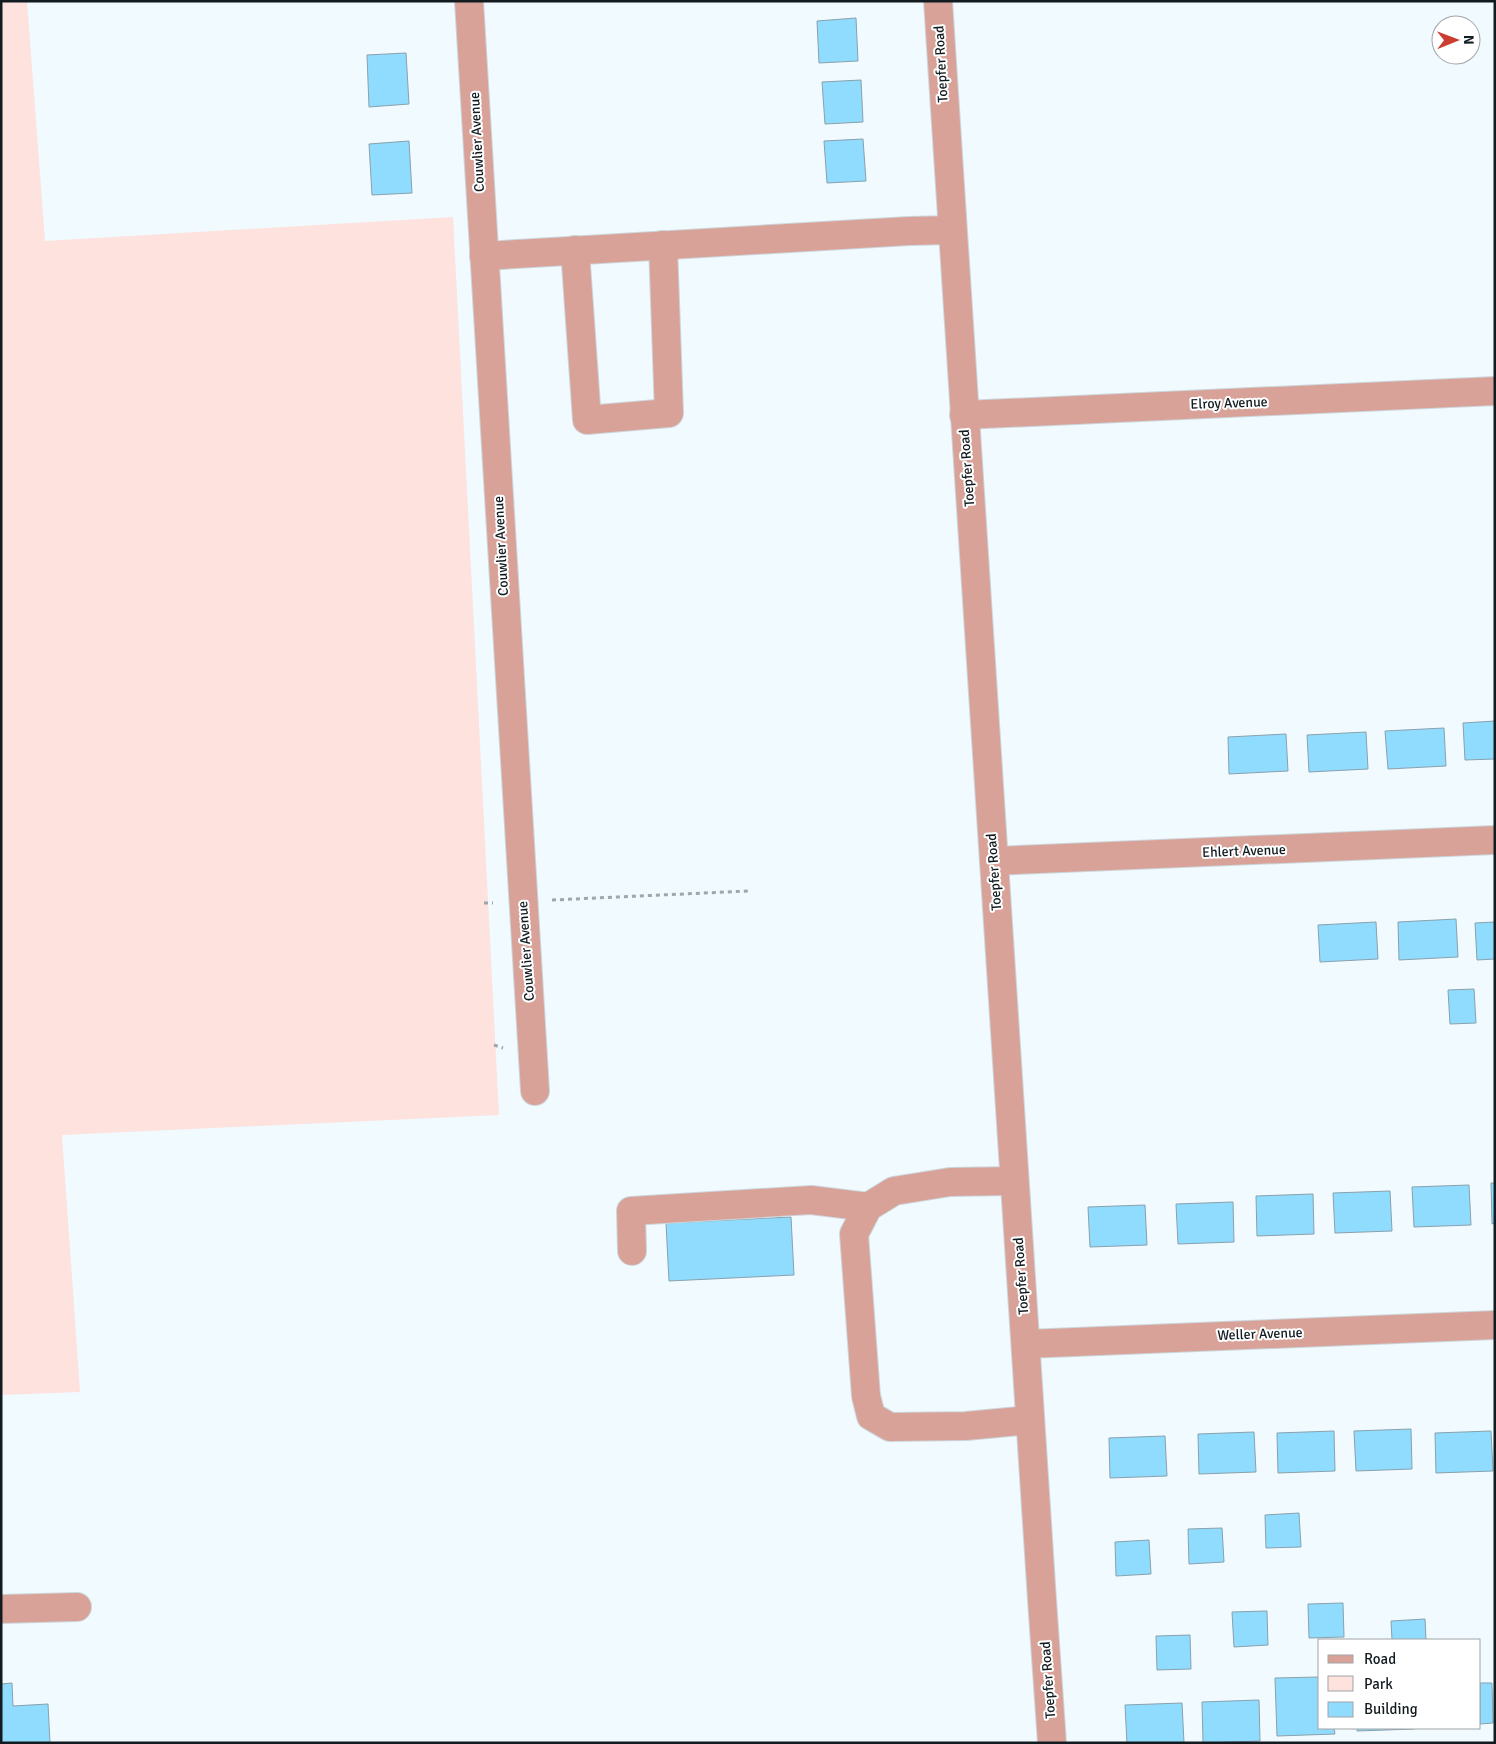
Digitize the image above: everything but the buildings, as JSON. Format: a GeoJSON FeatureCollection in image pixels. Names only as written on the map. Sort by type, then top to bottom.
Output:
{"type":"FeatureCollection","features":[{"type":"Feature","properties":{"kind":"street","name":"Couwlier Avenue"},"geometry":{"type":"LineString","coordinates":[[469,1],[535,1091]]}},
{"type":"Feature","properties":{"kind":"street","name":"Toepfer Road"},"geometry":{"type":"LineString","coordinates":[[938,1],[1052,1743]]}},
{"type":"Feature","properties":{"kind":"street"},"geometry":{"type":"LineString","coordinates":[[484,256],[952,230]]}},
{"type":"Feature","properties":{"kind":"street"},"geometry":{"type":"LineString","coordinates":[[575,250],[587,420],[669,413],[663,245]]}},
{"type":"Feature","properties":{"kind":"street","name":"Elroy Avenue"},"geometry":{"type":"LineString","coordinates":[[964,414],[1495,391]]}},
{"type":"Feature","properties":{"kind":"street","name":"Ehlert Avenue"},"geometry":{"type":"LineString","coordinates":[[994,862],[1495,840]]}},
{"type":"Feature","properties":{"kind":"street"},"geometry":{"type":"LineString","coordinates":[[1014,1180],[950,1182],[894,1191],[868,1207],[854,1234],[866,1396],[871,1416],[890,1427],[966,1426],[1030,1420]]}},
{"type":"Feature","properties":{"kind":"street"},"geometry":{"type":"LineString","coordinates":[[632,1251],[631,1211],[811,1200],[868,1207]]}},
{"type":"Feature","properties":{"kind":"street","name":"Weller Avenue"},"geometry":{"type":"LineString","coordinates":[[1026,1344],[1495,1325]]}},
{"type":"Feature","properties":{"kind":"street"},"geometry":{"type":"LineString","coordinates":[[1,1610],[77,1607]]}},
{"type":"Feature","properties":{"kind":"path"},"geometry":{"type":"LineString","coordinates":[[546,900],[748,891]]}},
{"type":"Feature","properties":{"kind":"green space"},"geometry":{"type":"Polygon","coordinates":[[[1,1],[27,1],[45,241],[453,217],[499,1115],[62,1135],[80,1392],[1,1395],[1,1]]]}}]}
